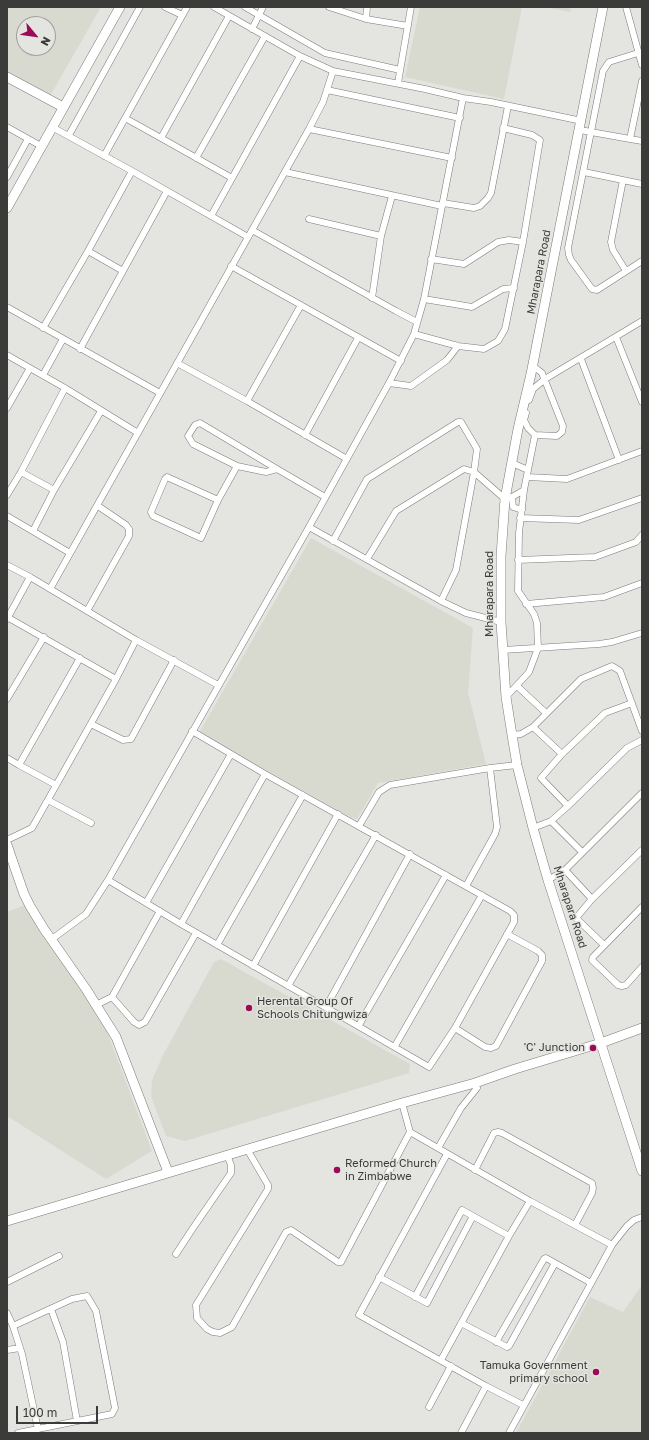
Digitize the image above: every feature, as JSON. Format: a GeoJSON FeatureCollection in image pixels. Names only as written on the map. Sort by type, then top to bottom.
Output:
{"type":"FeatureCollection","features":[{"type":"Feature","properties":{"kind":"street"},"geometry":{"type":"LineString","coordinates":[[7,208],[120,7]]}},
{"type":"Feature","properties":{"kind":"street"},"geometry":{"type":"LineString","coordinates":[[69,136],[140,7]]}},
{"type":"Feature","properties":{"kind":"street"},"geometry":{"type":"LineString","coordinates":[[165,7],[182,15]]}},
{"type":"Feature","properties":{"kind":"street"},"geometry":{"type":"LineString","coordinates":[[104,156],[187,7]]}},
{"type":"Feature","properties":{"kind":"street"},"geometry":{"type":"LineString","coordinates":[[214,7],[300,56],[333,71],[398,83],[463,98],[491,102],[581,125],[592,131],[642,141]]}},
{"type":"Feature","properties":{"kind":"street"},"geometry":{"type":"LineString","coordinates":[[245,7],[325,53],[400,70]]}},
{"type":"Feature","properties":{"kind":"street"},"geometry":{"type":"LineString","coordinates":[[252,29],[263,7]]}},
{"type":"Feature","properties":{"kind":"street"},"geometry":{"type":"LineString","coordinates":[[328,7],[366,19],[408,26]]}},
{"type":"Feature","properties":{"kind":"street"},"geometry":{"type":"LineString","coordinates":[[366,19],[367,7]]}},
{"type":"Feature","properties":{"kind":"street"},"geometry":{"type":"LineString","coordinates":[[398,83],[411,7]]}},
{"type":"Feature","properties":{"kind":"street","name":"Mharapara Road"},"geometry":{"type":"LineString","coordinates":[[603,7],[581,125],[512,464],[501,556],[501,622],[506,696],[517,765],[533,828],[548,880],[642,1171]]}},
{"type":"Feature","properties":{"kind":"street"},"geometry":{"type":"LineString","coordinates":[[626,7],[642,65]]}},
{"type":"Feature","properties":{"kind":"street"},"geometry":{"type":"LineString","coordinates":[[161,138],[229,16]]}},
{"type":"Feature","properties":{"kind":"street"},"geometry":{"type":"LineString","coordinates":[[196,158],[265,36]]}},
{"type":"Feature","properties":{"kind":"street"},"geometry":{"type":"LineString","coordinates":[[638,53],[609,62],[603,71],[584,172],[569,240],[568,255],[592,289],[597,290],[642,261]]}},
{"type":"Feature","properties":{"kind":"street"},"geometry":{"type":"LineString","coordinates":[[211,216],[300,56]]}},
{"type":"Feature","properties":{"kind":"street"},"geometry":{"type":"LineString","coordinates":[[50,589],[309,129],[327,90],[333,71]]}},
{"type":"Feature","properties":{"kind":"street"},"geometry":{"type":"LineString","coordinates":[[7,77],[63,107]]}},
{"type":"Feature","properties":{"kind":"street"},"geometry":{"type":"LineString","coordinates":[[630,139],[640,98],[642,82]]}},
{"type":"Feature","properties":{"kind":"street"},"geometry":{"type":"LineString","coordinates":[[327,90],[460,118]]}},
{"type":"Feature","properties":{"kind":"street"},"geometry":{"type":"LineString","coordinates":[[52,940],[86,914],[108,880],[401,362],[414,334],[424,299],[463,98]]}},
{"type":"Feature","properties":{"kind":"street"},"geometry":{"type":"LineString","coordinates":[[285,172],[392,196],[442,205],[474,208],[480,206],[491,193],[508,106]]}},
{"type":"Feature","properties":{"kind":"street"},"geometry":{"type":"LineString","coordinates":[[125,118],[232,178]]}},
{"type":"Feature","properties":{"kind":"street"},"geometry":{"type":"LineString","coordinates":[[7,127],[41,146]]}},
{"type":"Feature","properties":{"kind":"street"},"geometry":{"type":"LineString","coordinates":[[52,127],[248,237]]}},
{"type":"Feature","properties":{"kind":"street"},"geometry":{"type":"LineString","coordinates":[[414,334],[458,346],[484,349],[498,341],[505,329],[523,242],[540,140],[532,135],[503,128]]}},
{"type":"Feature","properties":{"kind":"street"},"geometry":{"type":"LineString","coordinates":[[309,129],[452,158]]}},
{"type":"Feature","properties":{"kind":"street"},"geometry":{"type":"LineString","coordinates":[[7,177],[28,139]]}},
{"type":"Feature","properties":{"kind":"street"},"geometry":{"type":"LineString","coordinates":[[43,328],[132,171]]}},
{"type":"Feature","properties":{"kind":"street"},"geometry":{"type":"LineString","coordinates":[[584,172],[642,184]]}},
{"type":"Feature","properties":{"kind":"street"},"geometry":{"type":"LineString","coordinates":[[623,180],[611,242],[613,250],[626,270]]}},
{"type":"Feature","properties":{"kind":"street"},"geometry":{"type":"LineString","coordinates":[[80,349],[167,191]]}},
{"type":"Feature","properties":{"kind":"street"},"geometry":{"type":"LineString","coordinates":[[372,298],[382,236],[392,196]]}},
{"type":"Feature","properties":{"kind":"street"},"geometry":{"type":"LineString","coordinates":[[309,220],[382,236]]}},
{"type":"Feature","properties":{"kind":"street"},"geometry":{"type":"LineString","coordinates":[[252,230],[417,322]]}},
{"type":"Feature","properties":{"kind":"street"},"geometry":{"type":"LineString","coordinates":[[431,259],[464,264],[498,242],[509,240],[523,242]]}},
{"type":"Feature","properties":{"kind":"street"},"geometry":{"type":"LineString","coordinates":[[88,251],[123,271]]}},
{"type":"Feature","properties":{"kind":"street"},"geometry":{"type":"LineString","coordinates":[[231,266],[401,362]]}},
{"type":"Feature","properties":{"kind":"street"},"geometry":{"type":"LineString","coordinates":[[424,299],[472,307],[503,289],[514,288]]}},
{"type":"Feature","properties":{"kind":"street"},"geometry":{"type":"LineString","coordinates":[[247,401],[301,305]]}},
{"type":"Feature","properties":{"kind":"street"},"geometry":{"type":"LineString","coordinates":[[7,307],[160,393]]}},
{"type":"Feature","properties":{"kind":"street"},"geometry":{"type":"LineString","coordinates":[[533,366],[542,373],[545,379],[563,426],[562,432],[557,436],[535,435],[528,428],[524,420],[533,389],[545,379],[642,321]]}},
{"type":"Feature","properties":{"kind":"street"},"geometry":{"type":"LineString","coordinates":[[616,337],[642,402]]}},
{"type":"Feature","properties":{"kind":"street"},"geometry":{"type":"LineString","coordinates":[[305,435],[358,338]]}},
{"type":"Feature","properties":{"kind":"street"},"geometry":{"type":"LineString","coordinates":[[43,375],[63,339]]}},
{"type":"Feature","properties":{"kind":"street"},"geometry":{"type":"LineString","coordinates":[[389,383],[411,386],[447,360],[458,346]]}},
{"type":"Feature","properties":{"kind":"street"},"geometry":{"type":"LineString","coordinates":[[7,355],[65,388],[138,433]]}},
{"type":"Feature","properties":{"kind":"street"},"geometry":{"type":"LineString","coordinates":[[580,359],[619,460]]}},
{"type":"Feature","properties":{"kind":"street"},"geometry":{"type":"LineString","coordinates":[[177,363],[247,401],[347,459]]}},
{"type":"Feature","properties":{"kind":"street"},"geometry":{"type":"LineString","coordinates":[[7,408],[30,368]]}},
{"type":"Feature","properties":{"kind":"street"},"geometry":{"type":"LineString","coordinates":[[7,494],[21,472],[65,388]]}},
{"type":"Feature","properties":{"kind":"street"},"geometry":{"type":"LineString","coordinates":[[33,531],[54,490],[101,411]]}},
{"type":"Feature","properties":{"kind":"street"},"geometry":{"type":"LineString","coordinates":[[333,541],[367,479],[458,422],[461,422],[477,449],[456,570],[441,601]]}},
{"type":"Feature","properties":{"kind":"street"},"geometry":{"type":"LineString","coordinates":[[277,469],[266,472],[237,466],[193,444],[188,436],[195,425],[200,423],[205,425],[325,497]]}},
{"type":"Feature","properties":{"kind":"street"},"geometry":{"type":"LineString","coordinates":[[506,696],[529,672],[538,648],[534,614],[518,591],[520,518],[535,435]]}},
{"type":"Feature","properties":{"kind":"street"},"geometry":{"type":"LineString","coordinates":[[527,477],[567,479],[642,451]]}},
{"type":"Feature","properties":{"kind":"street"},"geometry":{"type":"LineString","coordinates":[[512,464],[528,470]]}},
{"type":"Feature","properties":{"kind":"street"},"geometry":{"type":"LineString","coordinates":[[218,500],[167,477],[150,512],[153,516],[201,538],[218,500],[237,466]]}},
{"type":"Feature","properties":{"kind":"street"},"geometry":{"type":"LineString","coordinates":[[368,559],[396,511],[464,469],[474,472],[509,498],[513,507],[522,510]]}},
{"type":"Feature","properties":{"kind":"street"},"geometry":{"type":"LineString","coordinates":[[21,472],[54,490]]}},
{"type":"Feature","properties":{"kind":"street"},"geometry":{"type":"LineString","coordinates":[[509,498],[524,490]]}},
{"type":"Feature","properties":{"kind":"street"},"geometry":{"type":"LineString","coordinates":[[520,518],[579,520],[642,498]]}},
{"type":"Feature","properties":{"kind":"street"},"geometry":{"type":"LineString","coordinates":[[87,611],[129,536],[129,529],[126,525],[98,506]]}},
{"type":"Feature","properties":{"kind":"street"},"geometry":{"type":"LineString","coordinates":[[7,516],[70,553]]}},
{"type":"Feature","properties":{"kind":"street"},"geometry":{"type":"LineString","coordinates":[[309,526],[441,601],[466,613],[501,622]]}},
{"type":"Feature","properties":{"kind":"street"},"geometry":{"type":"LineString","coordinates":[[518,560],[595,557],[636,542],[642,535]]}},
{"type":"Feature","properties":{"kind":"street"},"geometry":{"type":"LineString","coordinates":[[7,565],[136,640],[218,685]]}},
{"type":"Feature","properties":{"kind":"street"},"geometry":{"type":"LineString","coordinates":[[30,577],[7,617],[116,679]]}},
{"type":"Feature","properties":{"kind":"street"},"geometry":{"type":"LineString","coordinates":[[526,604],[604,597],[642,583]]}},
{"type":"Feature","properties":{"kind":"street"},"geometry":{"type":"LineString","coordinates":[[503,650],[599,644],[612,642],[642,633]]}},
{"type":"Feature","properties":{"kind":"street"},"geometry":{"type":"LineString","coordinates":[[7,699],[44,637]]}},
{"type":"Feature","properties":{"kind":"street"},"geometry":{"type":"LineString","coordinates":[[7,840],[32,828],[116,679],[136,640]]}},
{"type":"Feature","properties":{"kind":"street"},"geometry":{"type":"LineString","coordinates":[[19,765],[80,658]]}},
{"type":"Feature","properties":{"kind":"street"},"geometry":{"type":"LineString","coordinates":[[91,724],[123,740],[131,739],[174,660]]}},
{"type":"Feature","properties":{"kind":"street"},"geometry":{"type":"LineString","coordinates":[[512,734],[521,734],[534,727],[580,679],[612,666],[620,671],[642,731]]}},
{"type":"Feature","properties":{"kind":"street"},"geometry":{"type":"LineString","coordinates":[[517,686],[546,713]]}},
{"type":"Feature","properties":{"kind":"street"},"geometry":{"type":"LineString","coordinates":[[568,806],[541,778],[562,754],[605,712],[632,703]]}},
{"type":"Feature","properties":{"kind":"street"},"geometry":{"type":"LineString","coordinates":[[534,727],[562,754]]}},
{"type":"Feature","properties":{"kind":"street"},"geometry":{"type":"LineString","coordinates":[[108,880],[196,933],[359,1025],[429,1067],[455,1028],[514,922],[514,915],[510,911],[482,895],[265,774],[192,731]]}},
{"type":"Feature","properties":{"kind":"street"},"geometry":{"type":"LineString","coordinates":[[533,828],[551,821],[627,748],[642,740]]}},
{"type":"Feature","properties":{"kind":"street"},"geometry":{"type":"LineString","coordinates":[[146,903],[231,754]]}},
{"type":"Feature","properties":{"kind":"street"},"geometry":{"type":"LineString","coordinates":[[7,758],[56,785]]}},
{"type":"Feature","properties":{"kind":"street"},"geometry":{"type":"LineString","coordinates":[[359,826],[379,792],[390,785],[490,768],[517,765]]}},
{"type":"Feature","properties":{"kind":"street"},"geometry":{"type":"LineString","coordinates":[[466,886],[495,834],[497,827],[490,768]]}},
{"type":"Feature","properties":{"kind":"street"},"geometry":{"type":"LineString","coordinates":[[181,924],[265,774]]}},
{"type":"Feature","properties":{"kind":"street"},"geometry":{"type":"LineString","coordinates":[[548,880],[565,870],[642,793]]}},
{"type":"Feature","properties":{"kind":"street"},"geometry":{"type":"LineString","coordinates":[[217,945],[303,795]]}},
{"type":"Feature","properties":{"kind":"street"},"geometry":{"type":"LineString","coordinates":[[48,800],[91,823]]}},
{"type":"Feature","properties":{"kind":"street"},"geometry":{"type":"LineString","coordinates":[[253,966],[338,814]]}},
{"type":"Feature","properties":{"kind":"street"},"geometry":{"type":"LineString","coordinates":[[551,821],[582,852]]}},
{"type":"Feature","properties":{"kind":"street"},"geometry":{"type":"LineString","coordinates":[[288,986],[376,835]]}},
{"type":"Feature","properties":{"kind":"street"},"geometry":{"type":"LineString","coordinates":[[7,845],[24,894],[44,929],[116,1037],[168,1172]]}},
{"type":"Feature","properties":{"kind":"street"},"geometry":{"type":"LineString","coordinates":[[604,945],[576,918],[592,899],[642,850]]}},
{"type":"Feature","properties":{"kind":"street"},"geometry":{"type":"LineString","coordinates":[[326,1007],[410,854]]}},
{"type":"Feature","properties":{"kind":"street"},"geometry":{"type":"LineString","coordinates":[[565,870],[592,899]]}},
{"type":"Feature","properties":{"kind":"street"},"geometry":{"type":"LineString","coordinates":[[359,1025],[446,875]]}},
{"type":"Feature","properties":{"kind":"street"},"geometry":{"type":"LineString","coordinates":[[395,1046],[482,895]]}},
{"type":"Feature","properties":{"kind":"street"},"geometry":{"type":"LineString","coordinates":[[642,907],[604,945],[592,960],[618,985],[622,986],[626,985],[642,967]]}},
{"type":"Feature","properties":{"kind":"street"},"geometry":{"type":"LineString","coordinates":[[96,1005],[112,997],[160,911]]}},
{"type":"Feature","properties":{"kind":"street"},"geometry":{"type":"LineString","coordinates":[[112,997],[134,1022],[139,1025],[145,1022],[196,933]]}},
{"type":"Feature","properties":{"kind":"street"},"geometry":{"type":"LineString","coordinates":[[455,1028],[485,1047],[491,1048],[496,1046],[542,961],[542,955],[507,934]]}},
{"type":"Feature","properties":{"kind":"street"},"geometry":{"type":"LineString","coordinates":[[7,1221],[402,1103],[476,1083],[515,1069],[601,1043],[642,1028]]}},
{"type":"Feature","properties":{"kind":"street"},"geometry":{"type":"LineString","coordinates":[[438,1148],[461,1108],[477,1088]]}},
{"type":"Feature","properties":{"kind":"street"},"geometry":{"type":"LineString","coordinates":[[247,1149],[268,1185],[268,1189],[196,1305],[197,1318],[207,1329],[213,1332],[220,1333],[232,1327],[286,1232],[291,1230],[338,1262],[341,1262],[410,1132],[402,1103]]}},
{"type":"Feature","properties":{"kind":"street"},"geometry":{"type":"LineString","coordinates":[[410,1132],[530,1201],[612,1245]]}},
{"type":"Feature","properties":{"kind":"street"},"geometry":{"type":"LineString","coordinates":[[475,1170],[494,1133],[498,1132],[509,1136],[592,1183],[592,1193],[575,1225]]}},
{"type":"Feature","properties":{"kind":"street"},"geometry":{"type":"LineString","coordinates":[[447,1154],[359,1315],[523,1406]]}},
{"type":"Feature","properties":{"kind":"street"},"geometry":{"type":"LineString","coordinates":[[176,1254],[232,1173],[232,1165],[227,1155]]}},
{"type":"Feature","properties":{"kind":"street"},"geometry":{"type":"LineString","coordinates":[[441,1360],[509,1236],[530,1201]]}},
{"type":"Feature","properties":{"kind":"street"},"geometry":{"type":"LineString","coordinates":[[415,1297],[462,1210],[509,1236]]}},
{"type":"Feature","properties":{"kind":"street"},"geometry":{"type":"LineString","coordinates":[[379,1277],[427,1303],[474,1216]]}},
{"type":"Feature","properties":{"kind":"street"},"geometry":{"type":"LineString","coordinates":[[509,1433],[612,1245],[627,1226],[634,1220],[642,1217]]}},
{"type":"Feature","properties":{"kind":"street"},"geometry":{"type":"LineString","coordinates":[[7,1282],[59,1256]]}},
{"type":"Feature","properties":{"kind":"street"},"geometry":{"type":"LineString","coordinates":[[496,1342],[546,1258],[591,1283]]}},
{"type":"Feature","properties":{"kind":"street"},"geometry":{"type":"LineString","coordinates":[[461,1323],[505,1347],[509,1346],[555,1263]]}},
{"type":"Feature","properties":{"kind":"street"},"geometry":{"type":"LineString","coordinates":[[13,1326],[72,1299],[87,1296],[96,1311],[116,1408],[112,1414],[18,1433]]}},
{"type":"Feature","properties":{"kind":"street"},"geometry":{"type":"LineString","coordinates":[[51,1309],[63,1342],[77,1421]]}},
{"type":"Feature","properties":{"kind":"street"},"geometry":{"type":"LineString","coordinates":[[7,1313],[20,1348],[38,1429]]}},
{"type":"Feature","properties":{"kind":"street"},"geometry":{"type":"LineString","coordinates":[[7,1350],[20,1348]]}},
{"type":"Feature","properties":{"kind":"street"},"geometry":{"type":"LineString","coordinates":[[429,1407],[451,1366]]}},
{"type":"Feature","properties":{"kind":"street"},"geometry":{"type":"LineString","coordinates":[[461,1433],[486,1386]]}},
{"type":"Feature","properties":{"kind":"shaded area"},"geometry":{"type":"Polygon","coordinates":[[[7,7],[101,7],[50,96],[7,72],[7,7]]]}},
{"type":"Feature","properties":{"kind":"shaded area"},"geometry":{"type":"Polygon","coordinates":[[[420,7],[522,7],[504,99],[405,77],[420,7]]]}},
{"type":"Feature","properties":{"kind":"shaded area"},"geometry":{"type":"Polygon","coordinates":[[[545,7],[571,7],[570,12],[545,7]]]}},
{"type":"Feature","properties":{"kind":"shaded area"},"geometry":{"type":"Polygon","coordinates":[[[311,538],[473,628],[468,692],[486,764],[378,783],[357,819],[350,817],[199,733],[311,538]]]}},
{"type":"Feature","properties":{"kind":"shaded area"},"geometry":{"type":"Polygon","coordinates":[[[25,905],[103,1021],[152,1151],[106,1179],[7,1116],[7,912],[25,905]]]}},
{"type":"Feature","properties":{"kind":"shaded area","name":"Herental Group Of Schools Chitungwiza"},"geometry":{"type":"Polygon","coordinates":[[[221,959],[410,1064],[409,1073],[185,1141],[166,1136],[151,1096],[152,1080],[163,1055],[214,962],[221,959]]]}},
{"type":"Feature","properties":{"kind":"shaded area","name":"Tamuka Government primary school"},"geometry":{"type":"Polygon","coordinates":[[[642,1285],[642,1433],[516,1433],[590,1297],[623,1312],[642,1285]]]}},
{"type":"Feature","properties":{"kind":"place","name":"Herental Group Of Schools Chitungwiza"},"geometry":{"type":"Point","coordinates":[249,1008]}},
{"type":"Feature","properties":{"kind":"place","name":"'C' Junction"},"geometry":{"type":"Point","coordinates":[593,1048]}},
{"type":"Feature","properties":{"kind":"place","name":"Reformed Church in Zimbabwe"},"geometry":{"type":"Point","coordinates":[337,1170]}},
{"type":"Feature","properties":{"kind":"place","name":"Tamuka Government primary school"},"geometry":{"type":"Point","coordinates":[596,1372]}}]}
